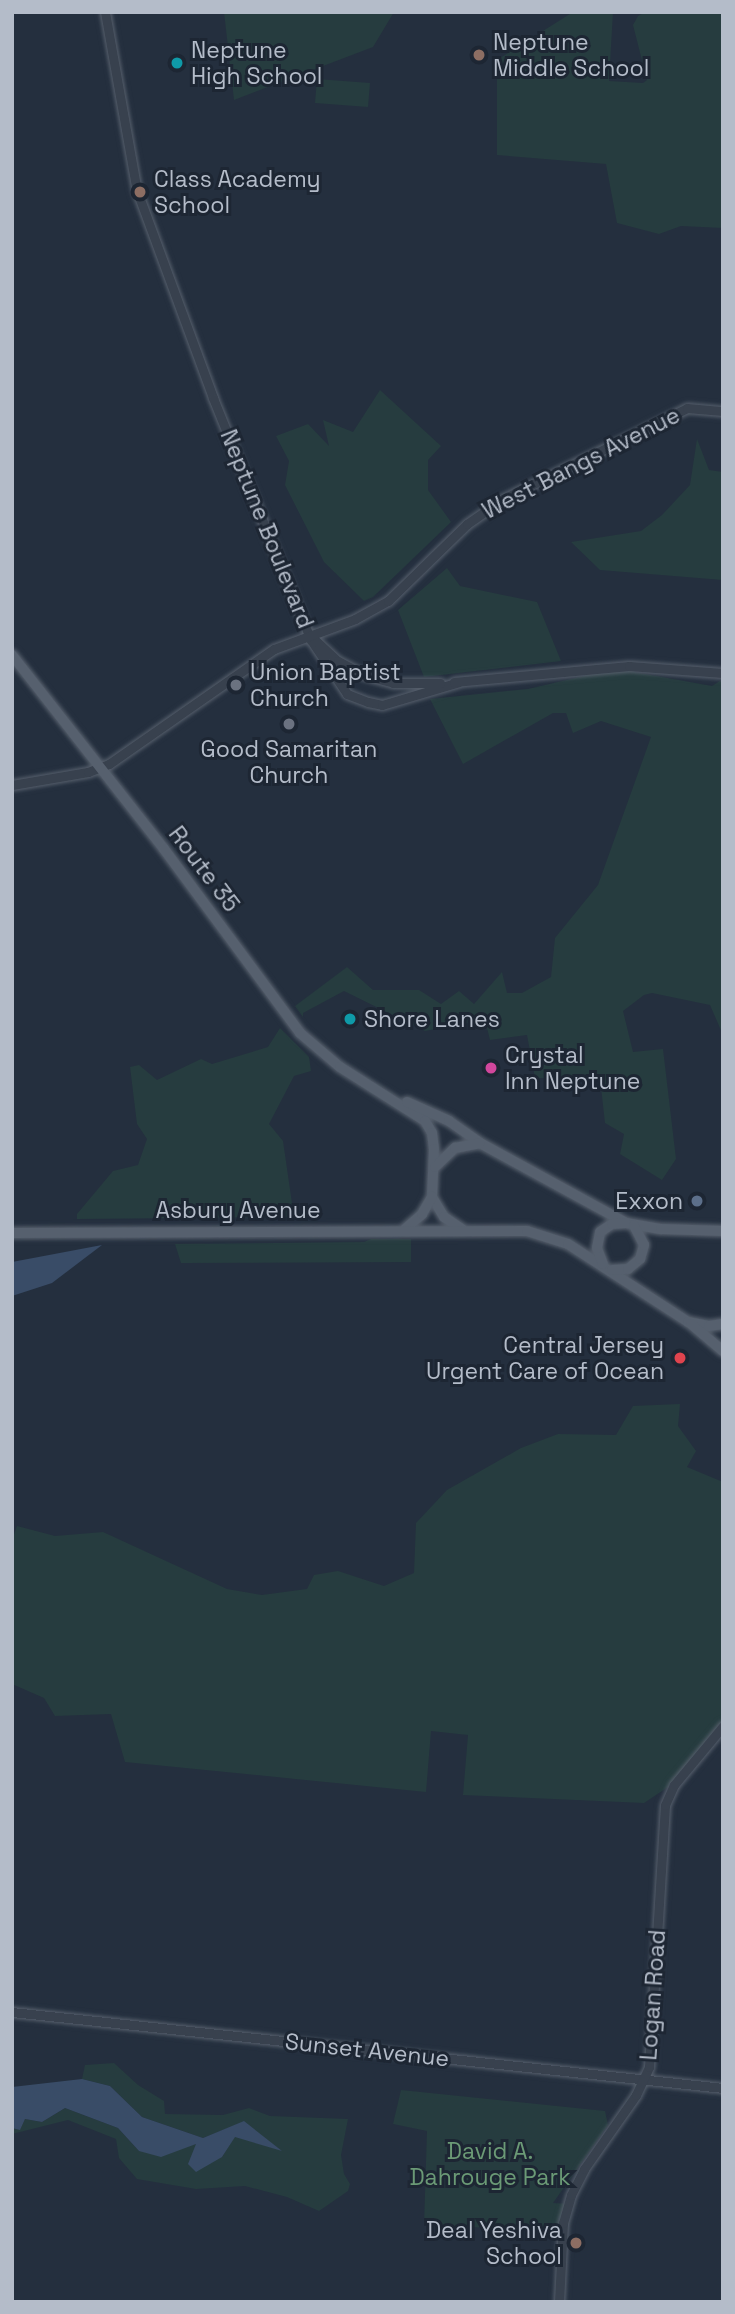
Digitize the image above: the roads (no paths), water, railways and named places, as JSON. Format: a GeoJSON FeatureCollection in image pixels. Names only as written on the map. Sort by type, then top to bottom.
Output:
{"type":"FeatureCollection","features":[{"type":"Feature","properties":{"kind":"main road","name":"Route 35"},"geometry":{"type":"LineString","coordinates":[[12,655],[101,768],[300,1033],[340,1068],[379,1089]]}},
{"type":"Feature","properties":{"kind":"main road"},"geometry":{"type":"LineString","coordinates":[[379,1089],[442,1118],[480,1143],[630,1224],[644,1245],[640,1259],[628,1269],[607,1267],[597,1248],[600,1232],[612,1224],[630,1224],[723,1231]]}},
{"type":"Feature","properties":{"kind":"main road"},"geometry":{"type":"LineString","coordinates":[[379,1089],[425,1121],[432,1133],[435,1167],[432,1197],[422,1214],[405,1229]]}},
{"type":"Feature","properties":{"kind":"main road"},"geometry":{"type":"LineString","coordinates":[[435,1167],[455,1149],[480,1143]]}},
{"type":"Feature","properties":{"kind":"main road"},"geometry":{"type":"LineString","coordinates":[[432,1197],[444,1217],[463,1230]]}},
{"type":"Feature","properties":{"kind":"main road"},"geometry":{"type":"LineString","coordinates":[[586,1201],[649,1224],[723,1225]]}},
{"type":"Feature","properties":{"kind":"main road","name":"Asbury Avenue"},"geometry":{"type":"LineString","coordinates":[[12,1233],[405,1229],[500,1229],[537,1233],[568,1244],[607,1267],[688,1322],[723,1351]]}},
{"type":"Feature","properties":{"kind":"main road"},"geometry":{"type":"LineString","coordinates":[[688,1322],[709,1326],[723,1324]]}},
{"type":"Feature","properties":{"kind":"street","name":"Neptune Boulevard"},"geometry":{"type":"LineString","coordinates":[[105,12],[137,191],[213,398],[309,635],[346,666],[377,679],[407,684],[459,682],[629,666],[723,673]]}},
{"type":"Feature","properties":{"kind":"street","name":"West Bangs Avenue"},"geometry":{"type":"LineString","coordinates":[[101,768],[274,649],[364,615],[388,601],[467,524],[502,499],[687,408],[723,411]]}},
{"type":"Feature","properties":{"kind":"street"},"geometry":{"type":"LineString","coordinates":[[309,635],[347,694],[382,705],[459,682]]}},
{"type":"Feature","properties":{"kind":"street"},"geometry":{"type":"LineString","coordinates":[[12,785],[101,768]]}},
{"type":"Feature","properties":{"kind":"street","name":"Logan Road"},"geometry":{"type":"LineString","coordinates":[[559,2302],[563,2222],[571,2195],[584,2169],[645,2080],[652,2040],[665,1805],[676,1782],[723,1726]]}},
{"type":"Feature","properties":{"kind":"street","name":"Sunset Avenue"},"geometry":{"type":"LineString","coordinates":[[12,2012],[723,2088]]}},
{"type":"Feature","properties":{"kind":"water"},"geometry":{"type":"Polygon","coordinates":[[[102,1245],[52,1283],[12,1296],[12,1262],[102,1245]]]}},
{"type":"Feature","properties":{"kind":"water"},"geometry":{"type":"Polygon","coordinates":[[[82,2079],[110,2086],[142,2117],[203,2138],[244,2121],[282,2151],[235,2137],[222,2157],[196,2172],[188,2164],[196,2144],[161,2157],[139,2151],[118,2128],[65,2108],[42,2122],[25,2119],[20,2130],[12,2128],[12,2087],[82,2079]]]}},
{"type":"Feature","properties":{"kind":"place","name":"Neptune Middle School"},"geometry":{"type":"Point","coordinates":[479,55]}},
{"type":"Feature","properties":{"kind":"place","name":"Neptune High School"},"geometry":{"type":"Point","coordinates":[177,63]}},
{"type":"Feature","properties":{"kind":"place","name":"Class Academy School"},"geometry":{"type":"Point","coordinates":[140,192]}},
{"type":"Feature","properties":{"kind":"place","name":"Union Baptist Church"},"geometry":{"type":"Point","coordinates":[236,685]}},
{"type":"Feature","properties":{"kind":"place","name":"Good Samaritan Church"},"geometry":{"type":"Point","coordinates":[289,724]}},
{"type":"Feature","properties":{"kind":"place","name":"Shore Lanes"},"geometry":{"type":"Point","coordinates":[350,1019]}},
{"type":"Feature","properties":{"kind":"place","name":"Crystal Inn Neptune"},"geometry":{"type":"Point","coordinates":[491,1068]}},
{"type":"Feature","properties":{"kind":"place","name":"Exxon"},"geometry":{"type":"Point","coordinates":[697,1201]}},
{"type":"Feature","properties":{"kind":"place","name":"Central Jersey Urgent Care of Ocean"},"geometry":{"type":"Point","coordinates":[680,1358]}},
{"type":"Feature","properties":{"kind":"place","name":"Deal Yeshiva School"},"geometry":{"type":"Point","coordinates":[576,2243]}},
{"type":"Feature","properties":{"kind":"park label","name":"David A. Dahrouge Park"},"geometry":{"type":"Point","coordinates":[490,2164]}}]}
